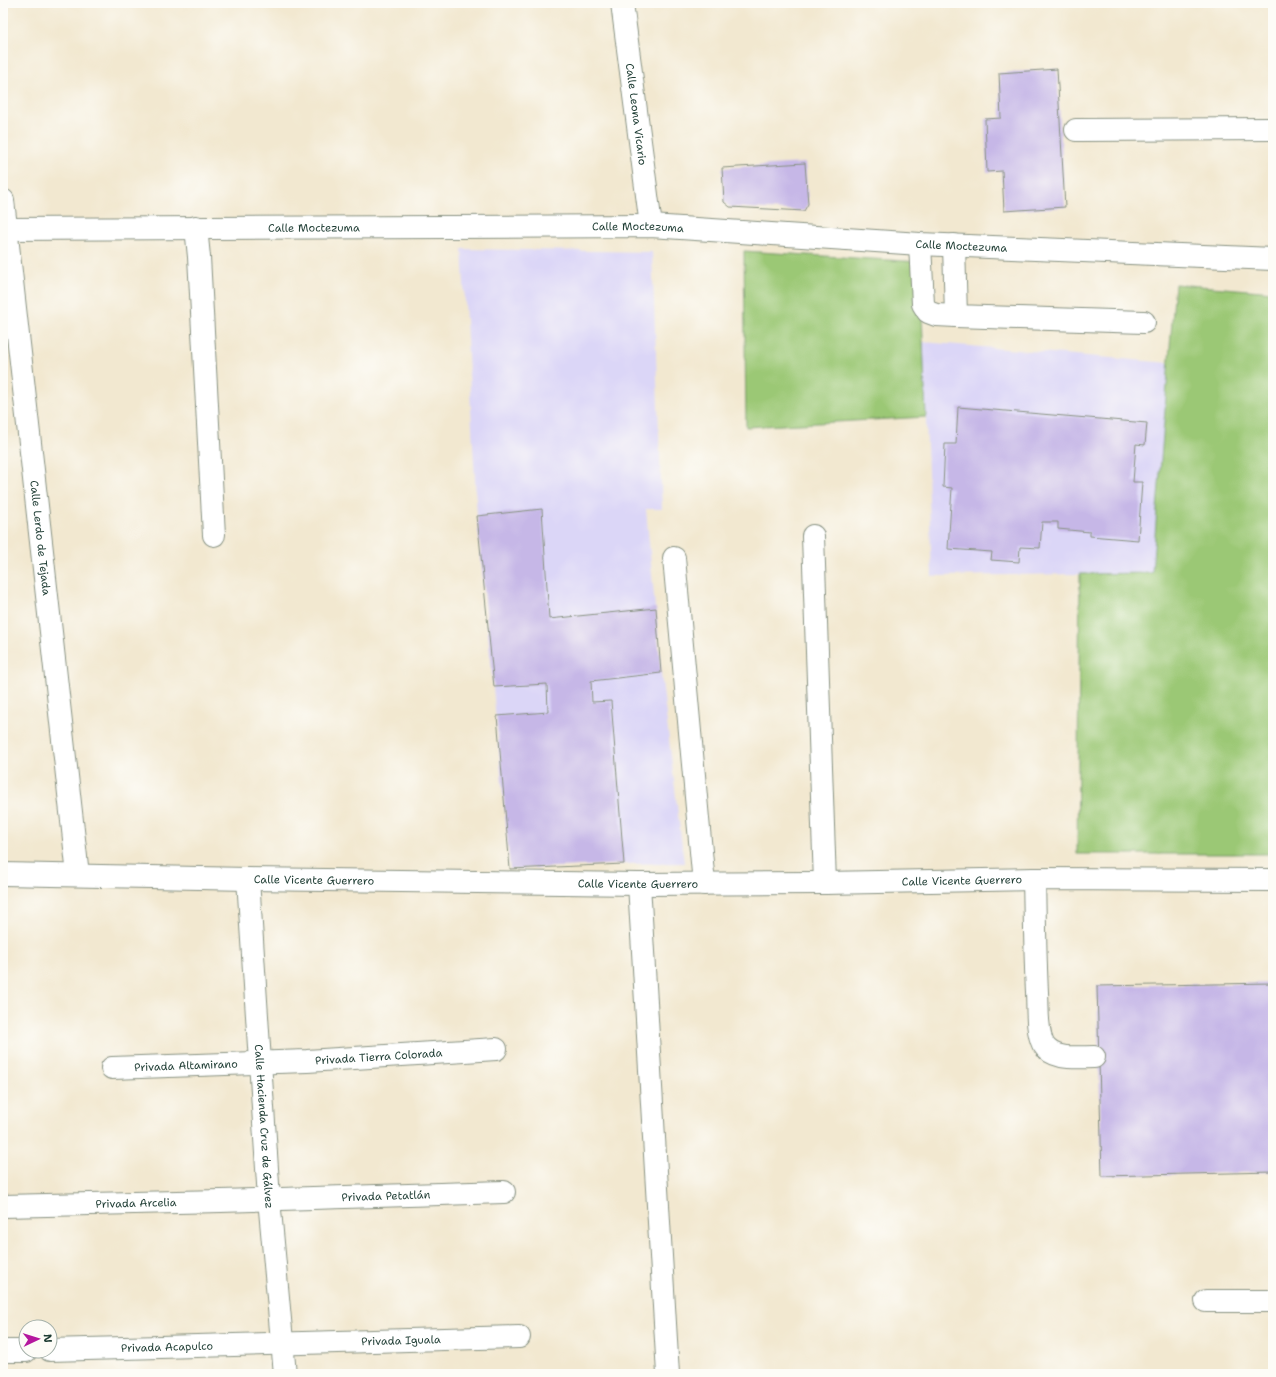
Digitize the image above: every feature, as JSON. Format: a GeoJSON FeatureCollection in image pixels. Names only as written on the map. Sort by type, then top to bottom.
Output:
{"type":"FeatureCollection","features":[{"type":"Feature","properties":{"kind":"street","name":"Calle Leona Vicario"},"geometry":{"type":"LineString","coordinates":[[622,3],[651,226]]}},
{"type":"Feature","properties":{"kind":"street"},"geometry":{"type":"LineString","coordinates":[[1076,130],[1273,129]]}},
{"type":"Feature","properties":{"kind":"street","name":"Calle Lerdo de Tejada"},"geometry":{"type":"LineString","coordinates":[[3,200],[5,229],[78,875]]}},
{"type":"Feature","properties":{"kind":"street","name":"Calle Moctezuma"},"geometry":{"type":"LineString","coordinates":[[5,229],[651,226],[920,244],[1273,258]]}},
{"type":"Feature","properties":{"kind":"street"},"geometry":{"type":"LineString","coordinates":[[196,227],[200,257],[214,535]]}},
{"type":"Feature","properties":{"kind":"street"},"geometry":{"type":"LineString","coordinates":[[920,244],[923,304],[928,312],[936,315],[1144,322]]}},
{"type":"Feature","properties":{"kind":"street"},"geometry":{"type":"LineString","coordinates":[[954,245],[956,316]]}},
{"type":"Feature","properties":{"kind":"street"},"geometry":{"type":"LineString","coordinates":[[813,536],[825,883]]}},
{"type":"Feature","properties":{"kind":"street"},"geometry":{"type":"LineString","coordinates":[[674,558],[704,884]]}},
{"type":"Feature","properties":{"kind":"street","name":"Calle Vicente Guerrero"},"geometry":{"type":"LineString","coordinates":[[3,874],[639,884],[825,883],[1034,879],[1273,880]]}},
{"type":"Feature","properties":{"kind":"street","name":"Calle Hacienda Cruz de Gálvez"},"geometry":{"type":"LineString","coordinates":[[248,879],[269,1199],[285,1374]]}},
{"type":"Feature","properties":{"kind":"street"},"geometry":{"type":"LineString","coordinates":[[1034,879],[1038,1026],[1044,1044],[1052,1052],[1066,1058],[1094,1057]]}},
{"type":"Feature","properties":{"kind":"street"},"geometry":{"type":"LineString","coordinates":[[639,884],[668,1374]]}},
{"type":"Feature","properties":{"kind":"street","name":"Privada Tierra Colorada"},"geometry":{"type":"LineString","coordinates":[[260,1063],[496,1049]]}},
{"type":"Feature","properties":{"kind":"street","name":"Privada Altamirano"},"geometry":{"type":"LineString","coordinates":[[112,1068],[260,1063]]}},
{"type":"Feature","properties":{"kind":"street","name":"Privada Petatlán"},"geometry":{"type":"LineString","coordinates":[[269,1199],[504,1192]]}},
{"type":"Feature","properties":{"kind":"street","name":"Privada Arcelia"},"geometry":{"type":"LineString","coordinates":[[3,1206],[269,1199]]}},
{"type":"Feature","properties":{"kind":"street"},"geometry":{"type":"LineString","coordinates":[[1206,1301],[1273,1300]]}},
{"type":"Feature","properties":{"kind":"street","name":"Privada Iguala"},"geometry":{"type":"LineString","coordinates":[[283,1343],[519,1337]]}},
{"type":"Feature","properties":{"kind":"street","name":"Privada Acapulco"},"geometry":{"type":"LineString","coordinates":[[58,1350],[283,1343]]}},
{"type":"Feature","properties":{"kind":"street"},"geometry":{"type":"LineString","coordinates":[[3,1351],[18,1351]]}},
{"type":"Feature","properties":{"kind":"shaded area"},"geometry":{"type":"Polygon","coordinates":[[[462,249],[652,252],[662,509],[646,509],[661,673],[684,863],[510,869],[477,516],[462,249]]]}},
{"type":"Feature","properties":{"kind":"shaded area"},"geometry":{"type":"Polygon","coordinates":[[[923,342],[1169,363],[1152,573],[932,576],[923,342]]]}},
{"type":"Feature","properties":{"kind":"green space"},"geometry":{"type":"Polygon","coordinates":[[[744,251],[920,262],[926,417],[746,427],[744,251]]]}},
{"type":"Feature","properties":{"kind":"green space"},"geometry":{"type":"Polygon","coordinates":[[[1175,284],[1273,292],[1273,854],[1077,854],[1080,574],[1152,573],[1175,284]]]}},
{"type":"Feature","properties":{"kind":"building"},"geometry":{"type":"Polygon","coordinates":[[[1057,69],[1065,207],[1004,211],[1002,171],[987,172],[985,119],[1001,118],[999,73],[1057,69]]]}},
{"type":"Feature","properties":{"kind":"building"},"geometry":{"type":"Polygon","coordinates":[[[805,163],[808,204],[804,211],[730,207],[724,202],[722,168],[805,163]]]}},
{"type":"Feature","properties":{"kind":"building"},"geometry":{"type":"Polygon","coordinates":[[[958,407],[1147,423],[1145,445],[1136,444],[1133,482],[1142,482],[1138,540],[1090,536],[1090,532],[1058,529],[1058,522],[1042,522],[1040,548],[1020,547],[1019,562],[991,560],[992,552],[948,549],[952,488],[943,487],[945,444],[956,444],[958,407]]]}},
{"type":"Feature","properties":{"kind":"building"},"geometry":{"type":"Polygon","coordinates":[[[542,509],[549,619],[656,608],[661,673],[591,681],[592,702],[611,701],[624,864],[510,869],[497,716],[548,712],[547,684],[494,687],[477,516],[542,509]]]}},
{"type":"Feature","properties":{"kind":"building"},"geometry":{"type":"Polygon","coordinates":[[[1273,983],[1273,1172],[1102,1176],[1097,986],[1273,983]]]}}]}
